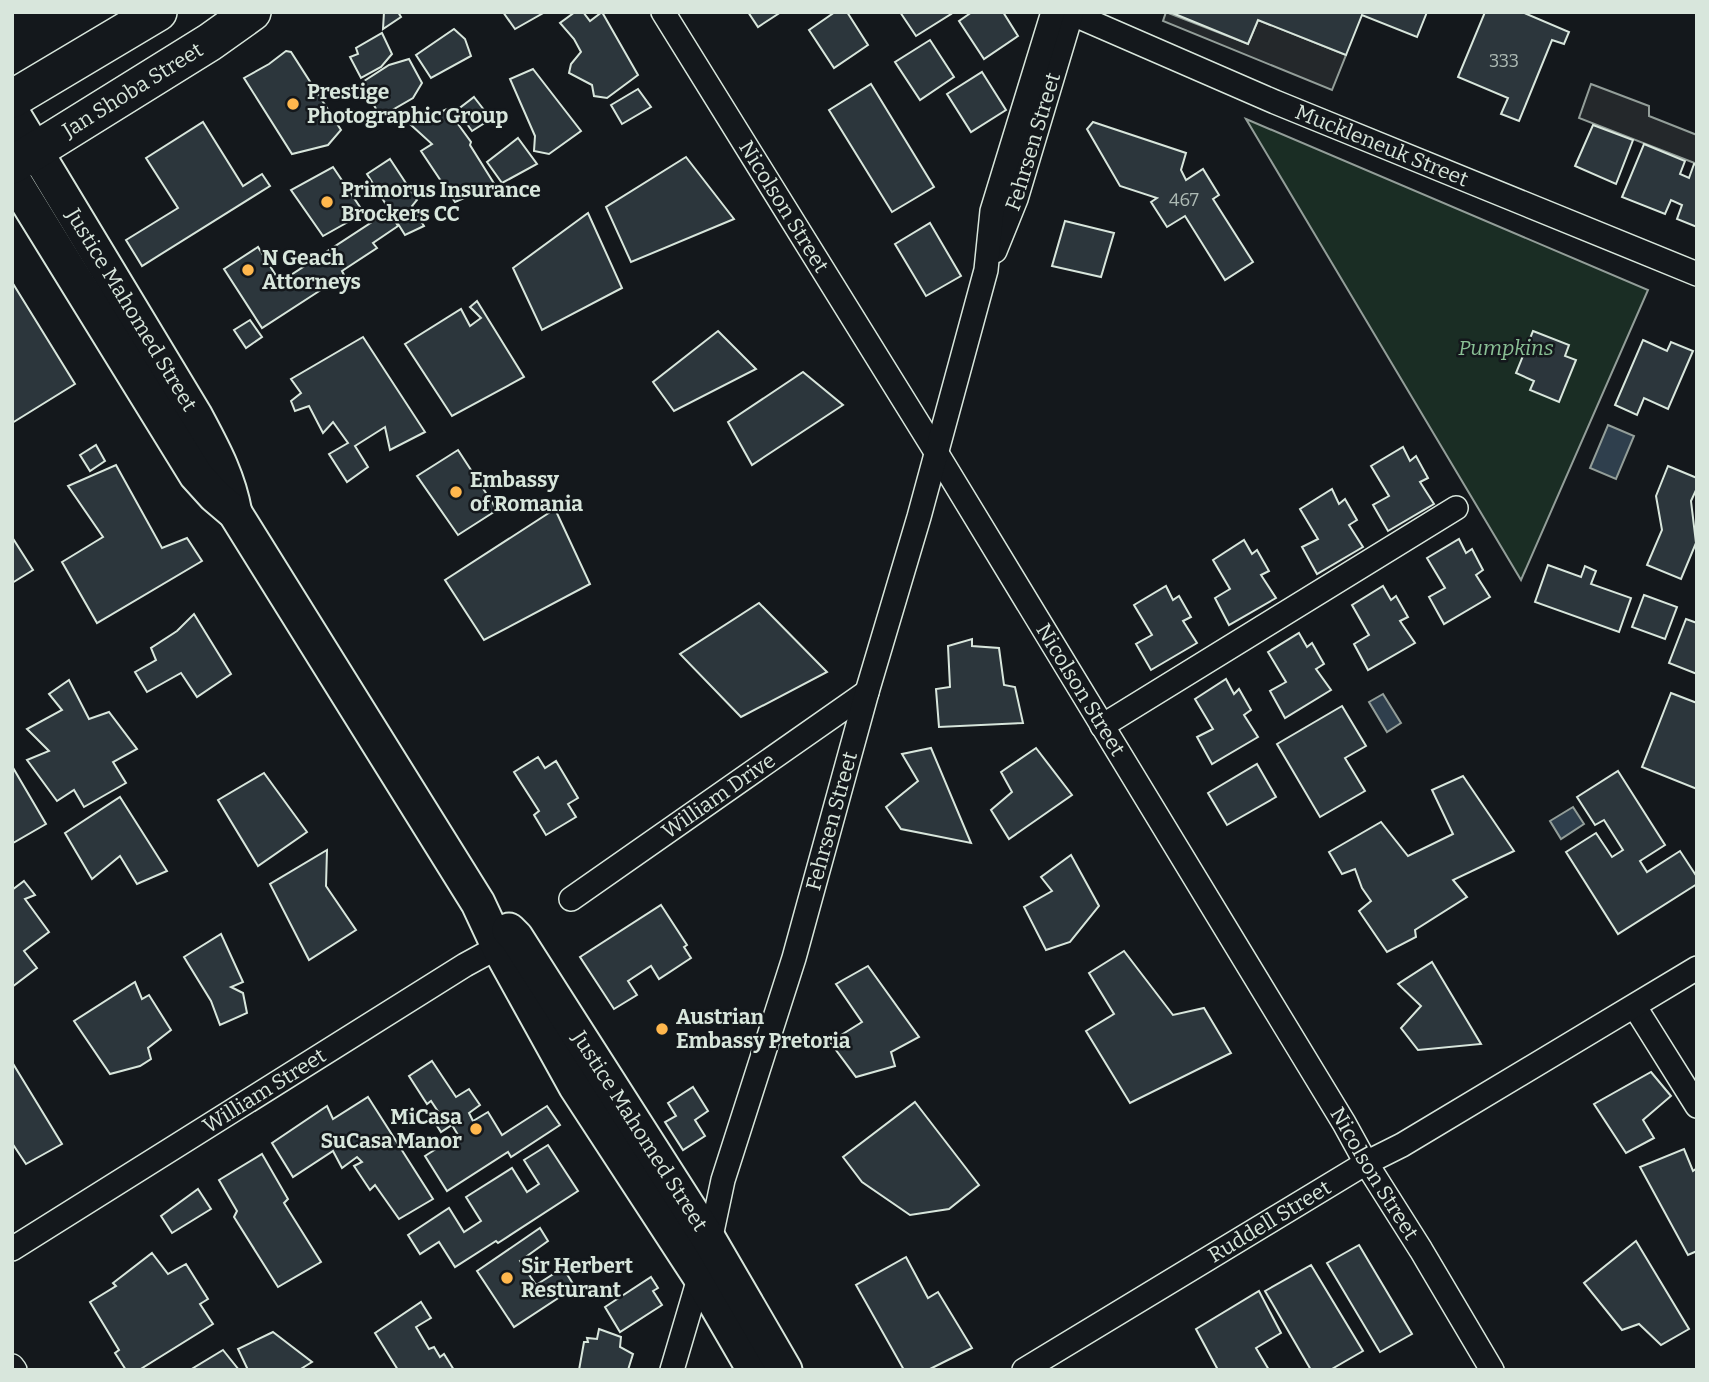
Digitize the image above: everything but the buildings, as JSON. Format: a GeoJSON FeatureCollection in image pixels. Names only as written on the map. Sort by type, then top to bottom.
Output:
{"type":"FeatureCollection","features":[{"type":"Feature","properties":{"kind":"main road"},"geometry":{"type":"LineString","coordinates":[[12,99],[158,12]]}},
{"type":"Feature","properties":{"kind":"main road","name":"Jan Shoba Street"},"geometry":{"type":"LineString","coordinates":[[20,154],[198,49],[252,12]]}},
{"type":"Feature","properties":{"kind":"main road","name":"Justice Mahomed Street"},"geometry":{"type":"LineString","coordinates":[[12,112],[20,154],[223,466],[231,487],[235,513]]}},
{"type":"Feature","properties":{"kind":"main road","name":"Justice Mahomed Street"},"geometry":{"type":"LineString","coordinates":[[12,177],[196,475],[235,513],[478,903],[710,1241],[785,1370]]}},
{"type":"Feature","properties":{"kind":"main road","name":"Justice Mahomed Street"},"geometry":{"type":"LineString","coordinates":[[507,943],[576,1087],[700,1277],[754,1370]]}},
{"type":"Feature","properties":{"kind":"street","name":"Nicolson Street"},"geometry":{"type":"LineString","coordinates":[[663,12],[936,452],[1492,1370]]}},
{"type":"Feature","properties":{"kind":"street","name":"Fehrsen Street"},"geometry":{"type":"LineString","coordinates":[[672,1370],[710,1241],[723,1180],[794,958],[986,270],[1016,199],[1066,13]]}},
{"type":"Feature","properties":{"kind":"street","name":"Muckleneuk Street"},"geometry":{"type":"LineString","coordinates":[[1066,13],[1697,274]]}},
{"type":"Feature","properties":{"kind":"street"},"geometry":{"type":"LineString","coordinates":[[1102,726],[1456,508]]}},
{"type":"Feature","properties":{"kind":"street","name":"William Drive"},"geometry":{"type":"LineString","coordinates":[[571,899],[867,692]]}},
{"type":"Feature","properties":{"kind":"street","name":"William Street"},"geometry":{"type":"LineString","coordinates":[[12,1249],[465,965],[507,943]]}},
{"type":"Feature","properties":{"kind":"street","name":"Ruddell Street"},"geometry":{"type":"LineString","coordinates":[[1024,1370],[1366,1163],[1402,1145],[1697,968]]}},
{"type":"Feature","properties":{"kind":"street"},"geometry":{"type":"LineString","coordinates":[[1635,1007],[1697,1106]]}},
{"type":"Feature","properties":{"kind":"green space","name":"Pumpkins"},"geometry":{"type":"Polygon","coordinates":[[[1246,119],[1648,290],[1521,580],[1246,119]]]}},
{"type":"Feature","properties":{"kind":"shaded area"},"geometry":{"type":"Polygon","coordinates":[[[1166,12],[1248,44],[1258,20],[1346,55],[1332,90],[1163,21],[1166,12]]]}},
{"type":"Feature","properties":{"kind":"shaded area"},"geometry":{"type":"Polygon","coordinates":[[[1591,84],[1649,106],[1649,116],[1697,135],[1697,164],[1579,118],[1591,84]]]}},
{"type":"Feature","properties":{"kind":"water"},"geometry":{"type":"Polygon","coordinates":[[[1608,425],[1634,436],[1616,479],[1590,468],[1608,425]]]}},
{"type":"Feature","properties":{"kind":"water"},"geometry":{"type":"Polygon","coordinates":[[[1383,694],[1401,723],[1387,732],[1369,702],[1383,694]]]}},
{"type":"Feature","properties":{"kind":"water"},"geometry":{"type":"Polygon","coordinates":[[[1573,807],[1584,824],[1561,839],[1550,821],[1573,807]]]}},
{"type":"Feature","properties":{"kind":"place","name":"Prestige Photographic Group"},"geometry":{"type":"Point","coordinates":[293,104]}},
{"type":"Feature","properties":{"kind":"place","name":"Primorus Insurance Brockers CC"},"geometry":{"type":"Point","coordinates":[327,202]}},
{"type":"Feature","properties":{"kind":"place","name":"N Geach Attorneys"},"geometry":{"type":"Point","coordinates":[248,270]}},
{"type":"Feature","properties":{"kind":"place","name":"Embassy of Romania"},"geometry":{"type":"Point","coordinates":[456,492]}},
{"type":"Feature","properties":{"kind":"place","name":"Austrian Embassy Pretoria"},"geometry":{"type":"Point","coordinates":[662,1029]}},
{"type":"Feature","properties":{"kind":"place","name":"MiCasa SuCasa Manor"},"geometry":{"type":"Point","coordinates":[476,1129]}},
{"type":"Feature","properties":{"kind":"place","name":"Sir Herbert Resturant"},"geometry":{"type":"Point","coordinates":[507,1278]}}]}
